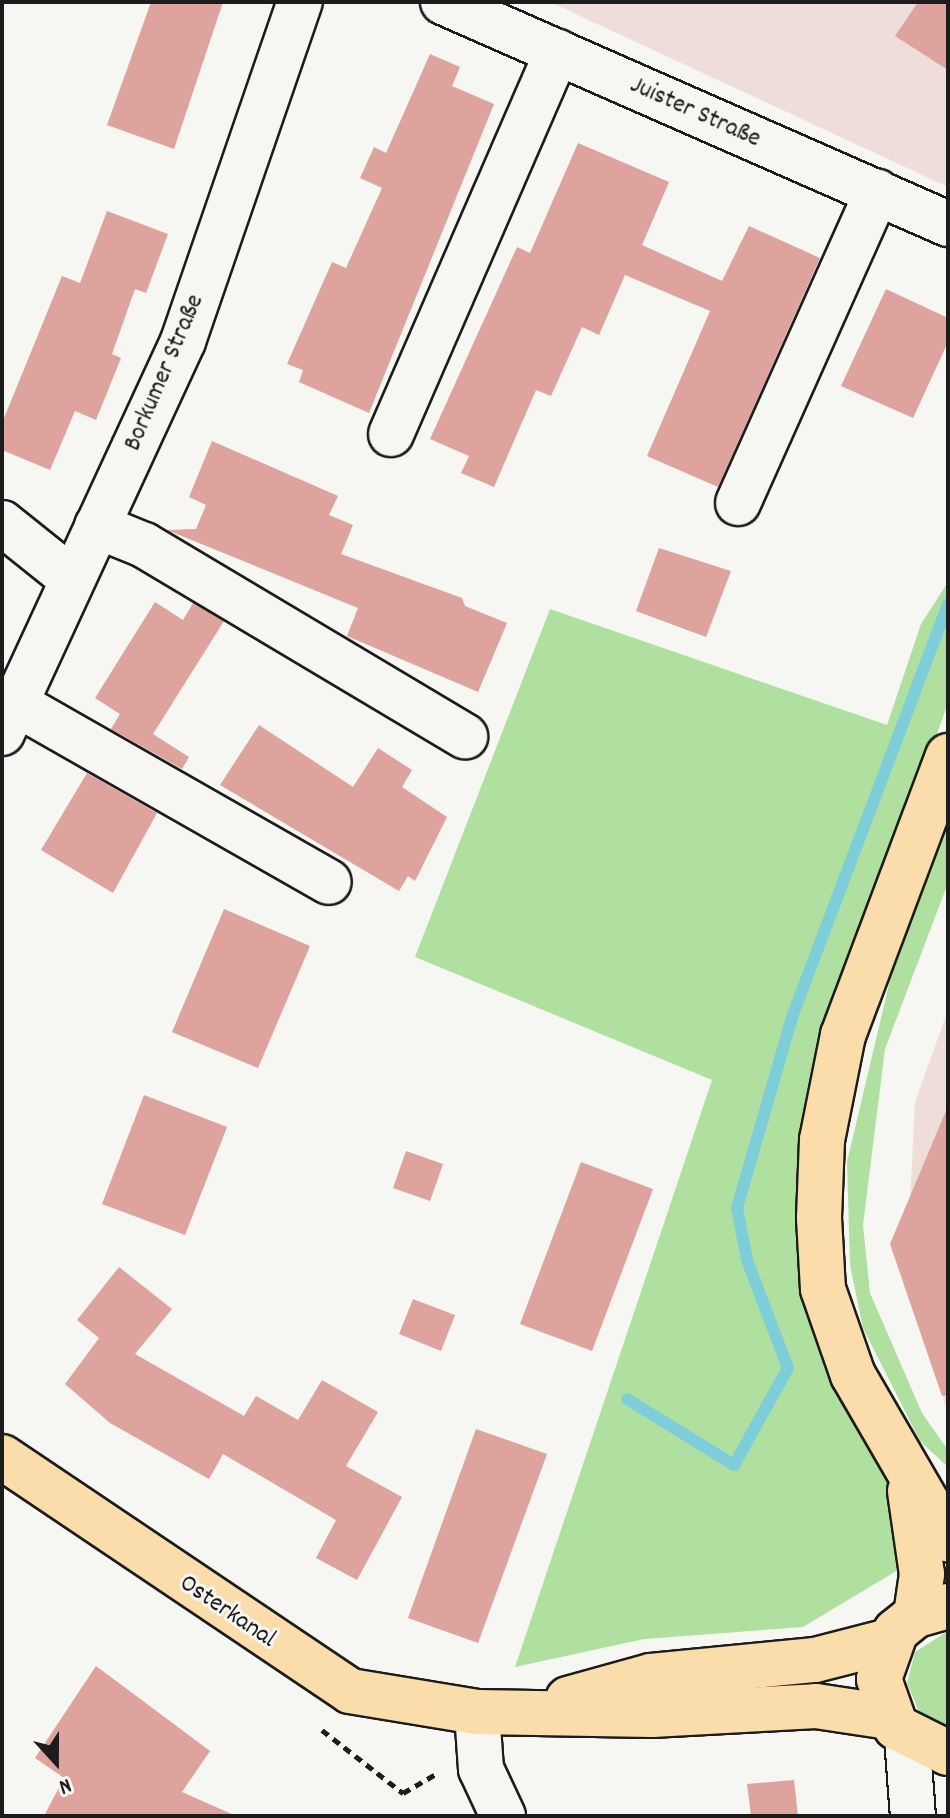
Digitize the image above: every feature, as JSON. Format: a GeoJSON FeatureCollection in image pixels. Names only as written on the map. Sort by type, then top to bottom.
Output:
{"type":"FeatureCollection","features":[{"type":"Feature","properties":{"kind":"main road"},"geometry":{"type":"LineString","coordinates":[[898,1727],[879,1679],[918,1621],[938,1527],[853,1375],[823,1289],[822,1140],[843,1035],[948,756]]}},
{"type":"Feature","properties":{"kind":"main road","name":"Osterkanal"},"geometry":{"type":"LineString","coordinates":[[2,1457],[350,1691],[477,1712],[652,1715],[816,1706],[898,1727],[948,1753]]}},
{"type":"Feature","properties":{"kind":"main road","name":"Osterkanal"},"geometry":{"type":"LineString","coordinates":[[527,1711],[651,1676],[815,1660],[918,1621]]}},
{"type":"Feature","properties":{"kind":"street","name":"Borkumer Straße"},"geometry":{"type":"LineString","coordinates":[[9,718],[183,341],[300,2]]}},
{"type":"Feature","properties":{"kind":"street","name":"Juister Straße"},"geometry":{"type":"LineString","coordinates":[[443,2],[948,224]]}},
{"type":"Feature","properties":{"kind":"street"},"geometry":{"type":"LineString","coordinates":[[391,434],[557,52]]}},
{"type":"Feature","properties":{"kind":"street"},"geometry":{"type":"LineString","coordinates":[[738,503],[877,192]]}},
{"type":"Feature","properties":{"kind":"street"},"geometry":{"type":"LineString","coordinates":[[2,523],[72,579]]}},
{"type":"Feature","properties":{"kind":"street"},"geometry":{"type":"LineString","coordinates":[[97,526],[144,545],[465,736]]}},
{"type":"Feature","properties":{"kind":"street"},"geometry":{"type":"LineString","coordinates":[[9,718],[329,882]]}},
{"type":"Feature","properties":{"kind":"street"},"geometry":{"type":"LineString","coordinates":[[477,1712],[481,1769],[503,1816]]}},
{"type":"Feature","properties":{"kind":"street"},"geometry":{"type":"LineString","coordinates":[[898,1727],[913,1816]]}},
{"type":"Feature","properties":{"kind":"shaded area"},"geometry":{"type":"Polygon","coordinates":[[[550,2],[948,2],[948,187],[550,2]]]}},
{"type":"Feature","properties":{"kind":"shaded area"},"geometry":{"type":"Polygon","coordinates":[[[948,1010],[948,1416],[907,1263],[915,1102],[948,1010]]]}},
{"type":"Feature","properties":{"kind":"green space"},"geometry":{"type":"Polygon","coordinates":[[[948,582],[948,703],[817,1067],[862,1432],[894,1492],[908,1564],[803,1627],[644,1639],[515,1667],[712,1080],[415,957],[550,609],[887,725],[921,624],[948,582]]]}},
{"type":"Feature","properties":{"kind":"green space"},"geometry":{"type":"Polygon","coordinates":[[[948,819],[948,883],[885,1049],[863,1225],[870,1293],[922,1413],[948,1450],[948,1467],[920,1441],[863,1328],[850,1265],[847,1162],[895,959],[948,819]]]}},
{"type":"Feature","properties":{"kind":"green space"},"geometry":{"type":"Polygon","coordinates":[[[948,1631],[948,1729],[920,1714],[907,1683],[915,1652],[948,1631]]]}},
{"type":"Feature","properties":{"kind":"building"},"geometry":{"type":"Polygon","coordinates":[[[151,2],[223,2],[174,149],[107,125],[151,2]]]}},
{"type":"Feature","properties":{"kind":"building"},"geometry":{"type":"Polygon","coordinates":[[[918,2],[948,2],[948,70],[895,36],[918,2]]]}},
{"type":"Feature","properties":{"kind":"building"},"geometry":{"type":"Polygon","coordinates":[[[430,54],[460,67],[452,86],[494,104],[369,413],[299,382],[303,370],[287,364],[332,262],[346,268],[382,188],[360,178],[374,147],[386,153],[430,54]]]}},
{"type":"Feature","properties":{"kind":"building"},"geometry":{"type":"Polygon","coordinates":[[[578,143],[669,182],[642,245],[722,281],[749,226],[820,258],[718,487],[647,456],[710,311],[625,275],[599,335],[582,327],[551,396],[536,390],[494,487],[461,473],[469,456],[430,439],[517,247],[530,253],[578,143]]]}},
{"type":"Feature","properties":{"kind":"building"},"geometry":{"type":"Polygon","coordinates":[[[107,211],[168,234],[146,293],[135,289],[112,354],[121,358],[96,420],[75,411],[50,470],[2,450],[2,423],[62,276],[80,283],[107,211]]]}},
{"type":"Feature","properties":{"kind":"building"},"geometry":{"type":"Polygon","coordinates":[[[886,289],[948,318],[948,342],[913,418],[841,386],[886,289]]]}},
{"type":"Feature","properties":{"kind":"building"},"geometry":{"type":"Polygon","coordinates":[[[212,441],[338,496],[329,515],[353,525],[341,554],[462,598],[465,606],[507,623],[478,692],[347,636],[358,608],[167,530],[196,529],[206,505],[189,497],[212,441]]]}},
{"type":"Feature","properties":{"kind":"building"},"geometry":{"type":"Polygon","coordinates":[[[659,548],[731,571],[706,637],[636,611],[659,548]]]}},
{"type":"Feature","properties":{"kind":"building"},"geometry":{"type":"Polygon","coordinates":[[[155,602],[183,620],[193,603],[224,621],[153,734],[189,757],[182,769],[111,729],[120,714],[95,698],[155,602]]]}},
{"type":"Feature","properties":{"kind":"building"},"geometry":{"type":"Polygon","coordinates":[[[259,725],[353,787],[378,748],[412,770],[402,787],[447,817],[415,881],[408,876],[399,891],[220,785],[259,725]]]}},
{"type":"Feature","properties":{"kind":"building"},"geometry":{"type":"Polygon","coordinates":[[[87,773],[157,813],[113,893],[41,850],[87,773]]]}},
{"type":"Feature","properties":{"kind":"building"},"geometry":{"type":"Polygon","coordinates":[[[224,909],[310,946],[258,1068],[172,1032],[224,909]]]}},
{"type":"Feature","properties":{"kind":"building"},"geometry":{"type":"Polygon","coordinates":[[[144,1095],[227,1127],[185,1235],[102,1204],[144,1095]]]}},
{"type":"Feature","properties":{"kind":"building"},"geometry":{"type":"Polygon","coordinates":[[[948,1106],[948,1395],[942,1396],[890,1244],[948,1106]]]}},
{"type":"Feature","properties":{"kind":"building"},"geometry":{"type":"Polygon","coordinates":[[[406,1151],[443,1164],[430,1201],[393,1188],[406,1151]]]}},
{"type":"Feature","properties":{"kind":"building"},"geometry":{"type":"Polygon","coordinates":[[[581,1162],[653,1189],[592,1351],[520,1324],[581,1162]]]}},
{"type":"Feature","properties":{"kind":"building"},"geometry":{"type":"Polygon","coordinates":[[[119,1267],[172,1309],[135,1354],[244,1416],[256,1396],[298,1420],[322,1380],[378,1412],[346,1466],[402,1497],[357,1580],[316,1558],[336,1520],[223,1454],[209,1479],[110,1423],[65,1384],[99,1338],[77,1320],[119,1267]]]}},
{"type":"Feature","properties":{"kind":"building"},"geometry":{"type":"Polygon","coordinates":[[[413,1299],[455,1315],[441,1351],[399,1334],[413,1299]]]}},
{"type":"Feature","properties":{"kind":"building"},"geometry":{"type":"Polygon","coordinates":[[[476,1429],[547,1454],[478,1643],[408,1618],[476,1429]]]}},
{"type":"Feature","properties":{"kind":"building"},"geometry":{"type":"Polygon","coordinates":[[[96,1666],[210,1751],[182,1792],[236,1816],[44,1816],[64,1778],[35,1758],[96,1666]]]}},
{"type":"Feature","properties":{"kind":"building"},"geometry":{"type":"Polygon","coordinates":[[[794,1780],[798,1816],[751,1816],[747,1784],[794,1780]]]}},
{"type":"Feature","properties":{"kind":"waterway"},"geometry":{"type":"LineString","coordinates":[[627,1399],[734,1465],[788,1368],[747,1260],[737,1208],[792,1017],[948,605]]}}]}
